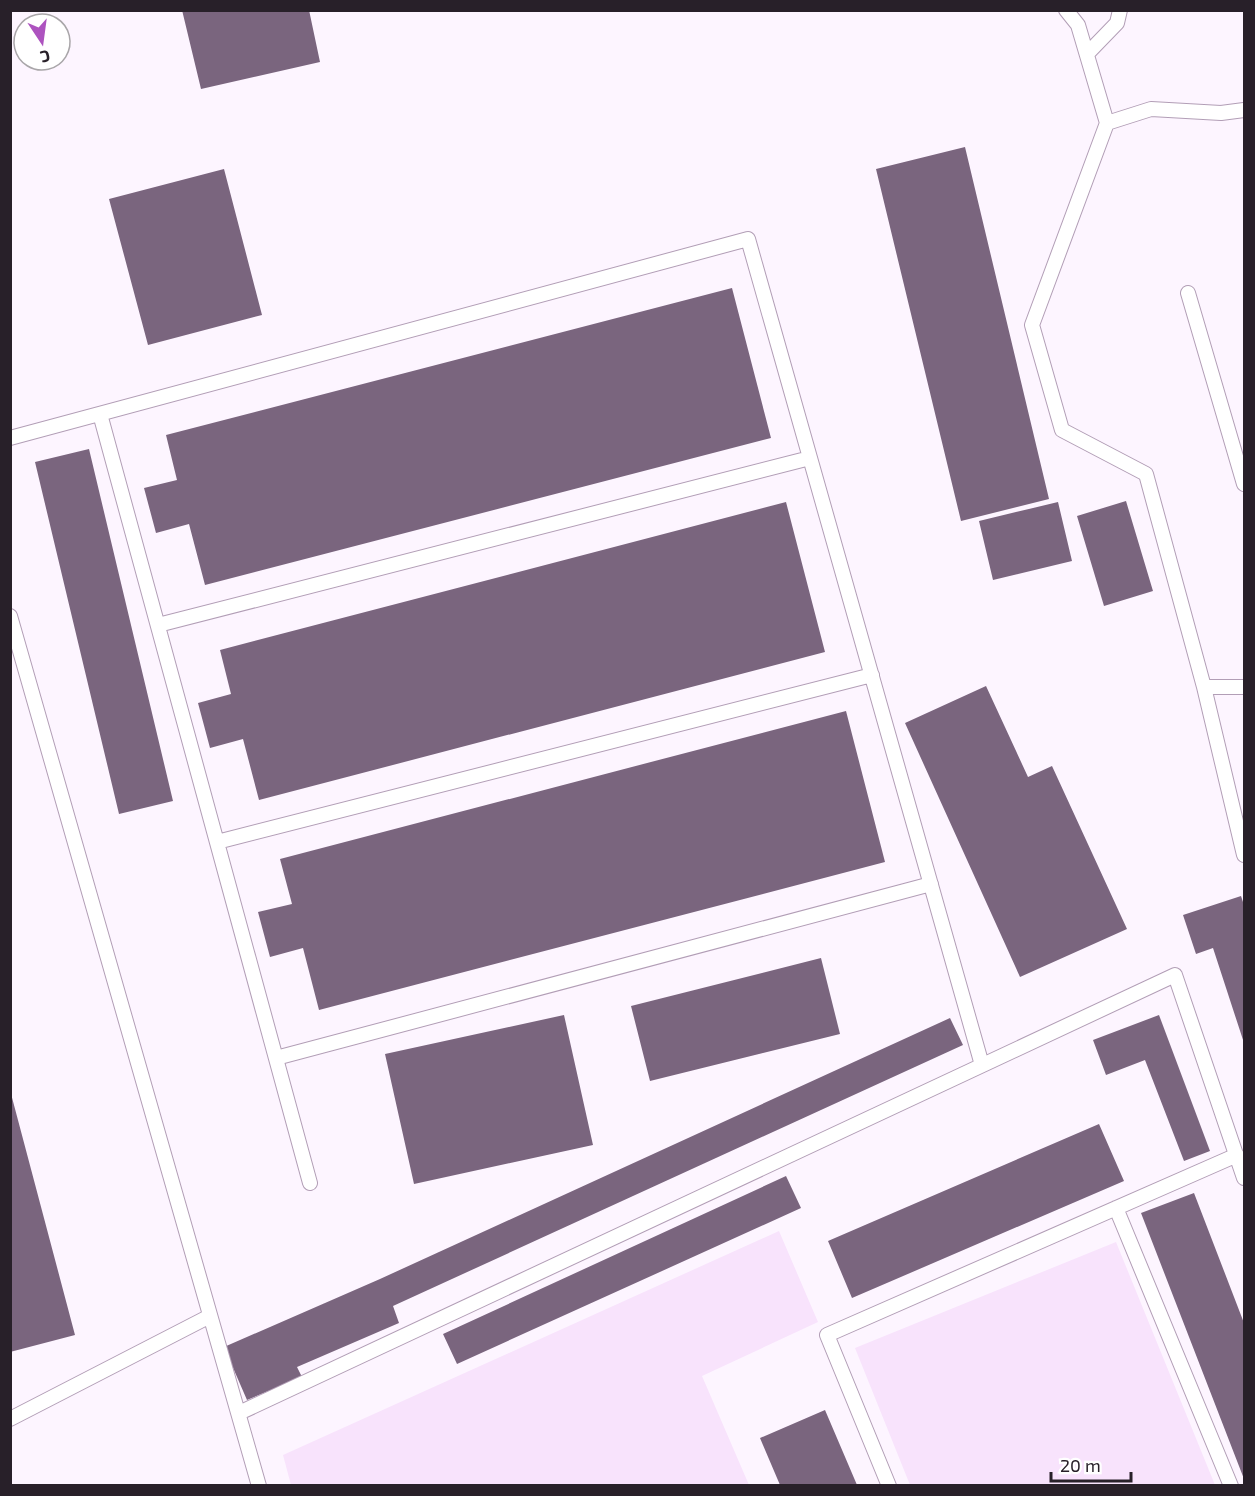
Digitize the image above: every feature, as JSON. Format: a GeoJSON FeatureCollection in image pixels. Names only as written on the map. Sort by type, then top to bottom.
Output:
{"type":"FeatureCollection","features":[{"type":"Feature","properties":{"kind":"lane"},"geometry":{"type":"LineString","coordinates":[[1066,10],[1078,25],[1107,123],[1032,325],[1062,430],[1146,474],[1204,687],[1245,855]]}},
{"type":"Feature","properties":{"kind":"lane"},"geometry":{"type":"LineString","coordinates":[[1087,54],[1117,23],[1120,10]]}},
{"type":"Feature","properties":{"kind":"lane"},"geometry":{"type":"LineString","coordinates":[[1107,123],[1151,109],[1221,113],[1245,110]]}},
{"type":"Feature","properties":{"kind":"lane"},"geometry":{"type":"LineString","coordinates":[[10,438],[748,239],[982,1065]]}},
{"type":"Feature","properties":{"kind":"lane"},"geometry":{"type":"LineString","coordinates":[[1188,292],[1245,484]]}},
{"type":"Feature","properties":{"kind":"lane"},"geometry":{"type":"LineString","coordinates":[[100,414],[310,1182]]}},
{"type":"Feature","properties":{"kind":"lane"},"geometry":{"type":"LineString","coordinates":[[158,625],[810,458]]}},
{"type":"Feature","properties":{"kind":"lane"},"geometry":{"type":"LineString","coordinates":[[10,616],[259,1485]]}},
{"type":"Feature","properties":{"kind":"lane"},"geometry":{"type":"LineString","coordinates":[[217,842],[872,675]]}},
{"type":"Feature","properties":{"kind":"lane"},"geometry":{"type":"LineString","coordinates":[[1204,687],[1245,687]]}},
{"type":"Feature","properties":{"kind":"lane"},"geometry":{"type":"LineString","coordinates":[[276,1058],[931,884]]}},
{"type":"Feature","properties":{"kind":"lane"},"geometry":{"type":"LineString","coordinates":[[239,1413],[1175,975],[1245,1178]]}},
{"type":"Feature","properties":{"kind":"lane"},"geometry":{"type":"LineString","coordinates":[[889,1485],[827,1335],[1237,1155]]}},
{"type":"Feature","properties":{"kind":"lane"},"geometry":{"type":"LineString","coordinates":[[1116,1208],[1231,1485]]}},
{"type":"Feature","properties":{"kind":"lane"},"geometry":{"type":"LineString","coordinates":[[10,1419],[210,1316]]}},
{"type":"Feature","properties":{"kind":"shaded area"},"geometry":{"type":"Polygon","coordinates":[[[779,1231],[818,1322],[702,1376],[749,1485],[291,1485],[283,1455],[779,1231]]]}},
{"type":"Feature","properties":{"kind":"shaded area"},"geometry":{"type":"Polygon","coordinates":[[[1116,1242],[1215,1485],[910,1485],[855,1348],[1116,1242]]]}},
{"type":"Feature","properties":{"kind":"building"},"geometry":{"type":"Polygon","coordinates":[[[182,10],[309,10],[320,62],[201,89],[182,10]]]}},
{"type":"Feature","properties":{"kind":"building"},"geometry":{"type":"Polygon","coordinates":[[[965,147],[1049,499],[961,521],[876,169],[965,147]]]}},
{"type":"Feature","properties":{"kind":"building"},"geometry":{"type":"Polygon","coordinates":[[[224,169],[262,315],[148,345],[109,199],[224,169]]]}},
{"type":"Feature","properties":{"kind":"building"},"geometry":{"type":"Polygon","coordinates":[[[732,288],[771,438],[205,585],[189,524],[156,533],[144,488],[177,480],[166,435],[732,288]]]}},
{"type":"Feature","properties":{"kind":"building"},"geometry":{"type":"Polygon","coordinates":[[[89,449],[173,801],[119,814],[35,462],[89,449]]]}},
{"type":"Feature","properties":{"kind":"building"},"geometry":{"type":"Polygon","coordinates":[[[1126,501],[1153,591],[1104,606],[1077,516],[1126,501]]]}},
{"type":"Feature","properties":{"kind":"building"},"geometry":{"type":"Polygon","coordinates":[[[786,502],[825,652],[259,800],[243,739],[210,748],[198,703],[231,694],[220,650],[786,502]]]}},
{"type":"Feature","properties":{"kind":"building"},"geometry":{"type":"Polygon","coordinates":[[[1058,502],[1072,561],[993,580],[979,521],[1058,502]]]}},
{"type":"Feature","properties":{"kind":"building"},"geometry":{"type":"Polygon","coordinates":[[[986,686],[1028,777],[1052,766],[1127,929],[1020,977],[905,723],[986,686]]]}},
{"type":"Feature","properties":{"kind":"building"},"geometry":{"type":"Polygon","coordinates":[[[846,711],[885,862],[319,1010],[303,948],[270,957],[258,912],[292,904],[280,859],[846,711]]]}},
{"type":"Feature","properties":{"kind":"building"},"geometry":{"type":"Polygon","coordinates":[[[1241,896],[1244,905],[1244,1043],[1213,948],[1196,954],[1183,915],[1241,896]]]}},
{"type":"Feature","properties":{"kind":"building"},"geometry":{"type":"Polygon","coordinates":[[[821,958],[840,1034],[650,1081],[631,1006],[821,958]]]}},
{"type":"Feature","properties":{"kind":"building"},"geometry":{"type":"Polygon","coordinates":[[[564,1015],[593,1145],[414,1184],[385,1054],[564,1015]]]}},
{"type":"Feature","properties":{"kind":"building"},"geometry":{"type":"Polygon","coordinates":[[[1159,1015],[1210,1151],[1184,1161],[1145,1060],[1106,1075],[1093,1040],[1159,1015]]]}},
{"type":"Feature","properties":{"kind":"building"},"geometry":{"type":"Polygon","coordinates":[[[950,1018],[963,1045],[393,1306],[399,1323],[297,1367],[302,1377],[247,1400],[224,1347],[380,1279],[950,1018]]]}},
{"type":"Feature","properties":{"kind":"building"},"geometry":{"type":"Polygon","coordinates":[[[10,1090],[75,1335],[10,1352],[10,1090]]]}},
{"type":"Feature","properties":{"kind":"building"},"geometry":{"type":"Polygon","coordinates":[[[1099,1124],[1124,1181],[852,1298],[828,1241],[1099,1124]]]}},
{"type":"Feature","properties":{"kind":"building"},"geometry":{"type":"Polygon","coordinates":[[[786,1176],[801,1208],[457,1364],[443,1334],[786,1176]]]}},
{"type":"Feature","properties":{"kind":"building"},"geometry":{"type":"Polygon","coordinates":[[[1194,1193],[1244,1323],[1244,1479],[1141,1213],[1194,1193]]]}},
{"type":"Feature","properties":{"kind":"building"},"geometry":{"type":"Polygon","coordinates":[[[825,1410],[857,1485],[780,1485],[760,1438],[825,1410]]]}}]}
